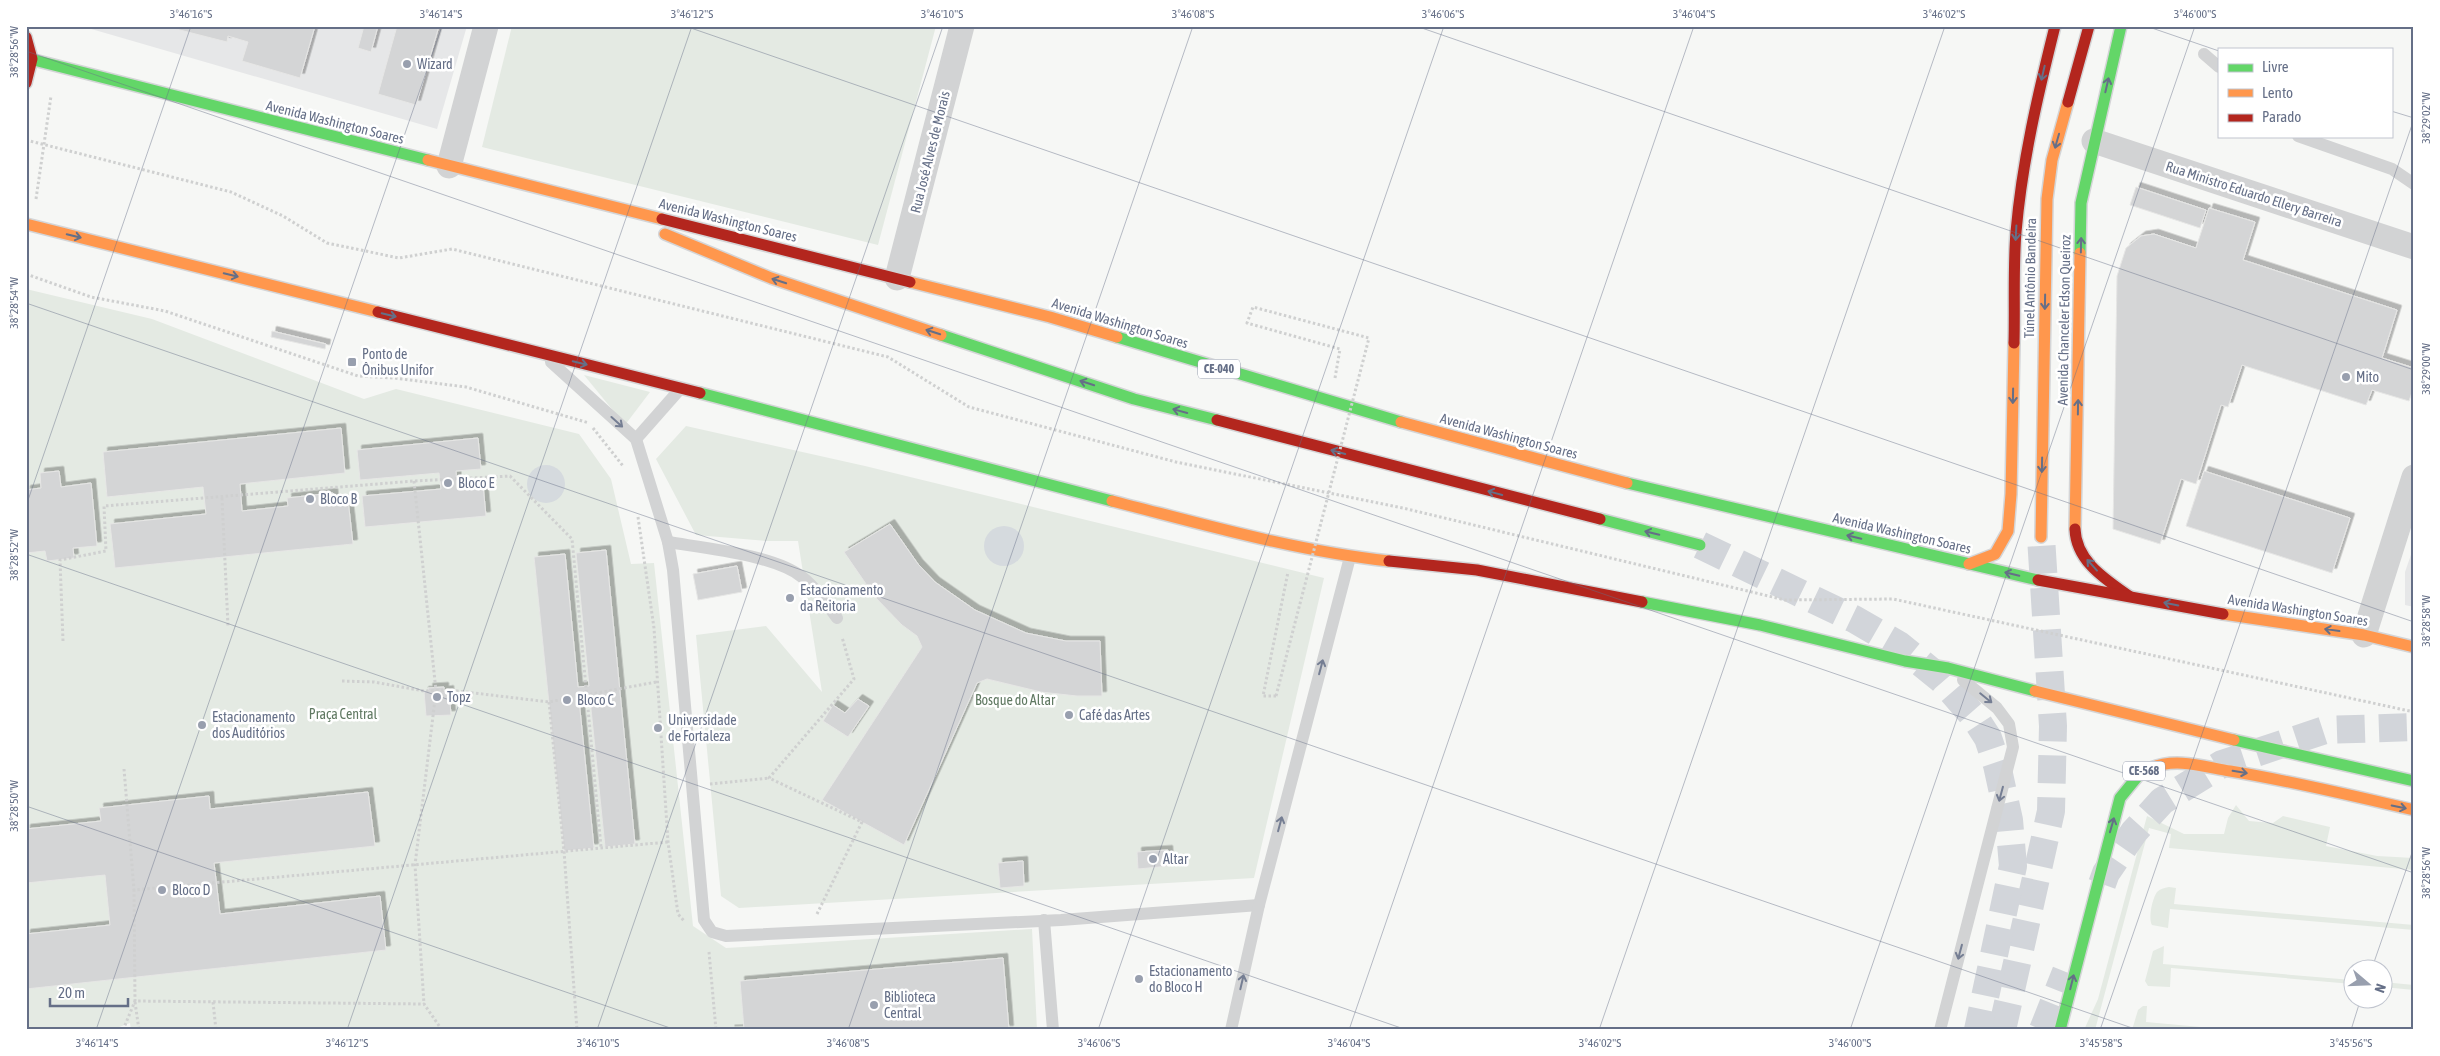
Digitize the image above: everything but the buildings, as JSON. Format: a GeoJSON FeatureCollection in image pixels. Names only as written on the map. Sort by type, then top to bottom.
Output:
{"type":"FeatureCollection","features":[{"type":"Feature","properties":{"kind":"main road"},"geometry":{"type":"LineString","coordinates":[[1969,564],[1995,554],[2008,531],[2011,494],[2018,209],[2030,131],[2056,26]]}},
{"type":"Feature","properties":{"kind":"main road","name":"Túnel Antônio Bandeira"},"geometry":{"type":"LineString","coordinates":[[2041,537],[2047,199],[2052,160],[2089,26]]}},
{"type":"Feature","properties":{"kind":"main road","name":"Avenida Chanceler Edson Queiroz"},"geometry":{"type":"LineString","coordinates":[[2121,26],[2094,141],[2082,203],[2076,540],[2084,557],[2103,578],[2129,596]]}},
{"type":"Feature","properties":{"kind":"main road"},"geometry":{"type":"LineString","coordinates":[[26,37],[29,58],[26,83]]}},
{"type":"Feature","properties":{"kind":"main road","name":"Avenida Washington Soares"},"geometry":{"type":"LineString","coordinates":[[29,58],[1050,317],[1332,403],[1652,490],[2056,584],[2244,618],[2364,635],[2414,647]]}},
{"type":"Feature","properties":{"kind":"main road"},"geometry":{"type":"LineString","coordinates":[[581,199],[771,278],[1134,398],[1700,544]]}},
{"type":"Feature","properties":{"kind":"main road"},"geometry":{"type":"LineString","coordinates":[[26,224],[681,388],[1008,475],[1293,546],[1350,557],[1477,570],[1760,625],[1906,661],[1948,668],[2136,717],[2414,781]]}},
{"type":"Feature","properties":{"kind":"main road","name":"CE-568"},"geometry":{"type":"LineString","coordinates":[[2060,1030],[2120,798],[2130,784],[2147,770],[2163,764],[2187,764],[2251,774],[2414,810]]}},
{"type":"Feature","properties":{"kind":"street"},"geometry":{"type":"LineString","coordinates":[[449,166],[486,26]]}},
{"type":"Feature","properties":{"kind":"street","name":"Rua José Alves de Morais"},"geometry":{"type":"LineString","coordinates":[[898,278],[962,26]]}},
{"type":"Feature","properties":{"kind":"street","name":"Rua Ministro Eduardo Ellery Barreira"},"geometry":{"type":"LineString","coordinates":[[2094,141],[2414,246]]}},
{"type":"Feature","properties":{"kind":"street"},"geometry":{"type":"LineString","coordinates":[[2364,635],[2414,477]]}},
{"type":"Feature","properties":{"kind":"lane"},"geometry":{"type":"LineString","coordinates":[[2204,54],[2218,66]]}},
{"type":"Feature","properties":{"kind":"lane"},"geometry":{"type":"LineString","coordinates":[[2304,138],[2392,169],[2414,184]]}},
{"type":"Feature","properties":{"kind":"lane"},"geometry":{"type":"LineString","coordinates":[[542,354],[636,439],[668,542],[673,570],[704,920],[712,932],[726,936],[808,932],[1044,920],[1260,905]]}},
{"type":"Feature","properties":{"kind":"lane"},"geometry":{"type":"LineString","coordinates":[[636,439],[681,388]]}},
{"type":"Feature","properties":{"kind":"lane"},"geometry":{"type":"LineString","coordinates":[[668,542],[778,564],[801,576],[818,592],[837,618]]}},
{"type":"Feature","properties":{"kind":"lane"},"geometry":{"type":"LineString","coordinates":[[1231,1030],[1260,905],[1350,557]]}},
{"type":"Feature","properties":{"kind":"lane"},"geometry":{"type":"LineString","coordinates":[[1940,1030],[2013,747],[2009,724],[1998,708],[1948,668]]}},
{"type":"Feature","properties":{"kind":"lane"},"geometry":{"type":"LineString","coordinates":[[1044,920],[1052,1030]]}},
{"type":"Feature","properties":{"kind":"path"},"geometry":{"type":"LineString","coordinates":[[35,202],[52,89]]}},
{"type":"Feature","properties":{"kind":"path"},"geometry":{"type":"LineString","coordinates":[[26,274],[90,297],[165,311],[358,376],[394,378],[466,387],[589,423],[627,471]]}},
{"type":"Feature","properties":{"kind":"path"},"geometry":{"type":"LineString","coordinates":[[1293,546],[1263,696],[1276,696],[1369,338],[1253,307],[1247,323],[1340,348],[1332,403]]}},
{"type":"Feature","properties":{"kind":"path"},"geometry":{"type":"LineString","coordinates":[[63,641],[60,560],[106,551],[104,506],[222,498],[414,481],[510,476],[572,539],[601,847]]}},
{"type":"Feature","properties":{"kind":"path"},"geometry":{"type":"LineString","coordinates":[[414,481],[436,691],[415,864],[424,1004],[442,1030]]}},
{"type":"Feature","properties":{"kind":"path"},"geometry":{"type":"LineString","coordinates":[[222,498],[228,626]]}},
{"type":"Feature","properties":{"kind":"path"},"geometry":{"type":"LineString","coordinates":[[636,508],[642,536],[654,628],[656,682],[668,842],[678,914],[691,929]]}},
{"type":"Feature","properties":{"kind":"path"},"geometry":{"type":"LineString","coordinates":[[769,778],[854,679],[837,618]]}},
{"type":"Feature","properties":{"kind":"path"},"geometry":{"type":"LineString","coordinates":[[342,681],[374,682],[424,691],[549,702],[656,682]]}},
{"type":"Feature","properties":{"kind":"path"},"geometry":{"type":"LineString","coordinates":[[549,702],[564,851],[577,1030]]}},
{"type":"Feature","properties":{"kind":"path"},"geometry":{"type":"LineString","coordinates":[[124,769],[134,890],[135,1001],[139,1030]]}},
{"type":"Feature","properties":{"kind":"path"},"geometry":{"type":"LineString","coordinates":[[692,786],[769,778],[862,822],[808,932]]}},
{"type":"Feature","properties":{"kind":"path"},"geometry":{"type":"LineString","coordinates":[[134,890],[668,842]]}},
{"type":"Feature","properties":{"kind":"path"},"geometry":{"type":"LineString","coordinates":[[703,944],[709,952],[716,1030]]}},
{"type":"Feature","properties":{"kind":"path"},"geometry":{"type":"LineString","coordinates":[[135,1001],[424,1004]]}},
{"type":"Feature","properties":{"kind":"path"},"geometry":{"type":"LineString","coordinates":[[124,1030],[135,1001]]}},
{"type":"Feature","properties":{"kind":"path"},"geometry":{"type":"LineString","coordinates":[[213,1002],[216,1030]]}},
{"type":"Feature","properties":{"kind":"shaded area"},"geometry":{"type":"Polygon","coordinates":[[[81,26],[467,26],[437,129],[81,26]]]}},
{"type":"Feature","properties":{"kind":"shaded area"},"geometry":{"type":"Polygon","coordinates":[[[546,465],[560,470],[565,484],[560,498],[546,503],[532,498],[527,484],[532,470],[546,465]]]}},
{"type":"Feature","properties":{"kind":"shaded area"},"geometry":{"type":"Polygon","coordinates":[[[1008,526],[1015,529],[1021,535],[1024,546],[1023,554],[1015,563],[1008,566],[1000,566],[993,563],[985,554],[984,542],[987,535],[996,527],[1008,526]]]}},
{"type":"Feature","properties":{"kind":"shaded area"},"geometry":{"type":"Polygon","coordinates":[[[2414,546],[2414,607],[2405,605],[2405,572],[2414,546]]]}},
{"type":"Feature","properties":{"kind":"green space"},"geometry":{"type":"Polygon","coordinates":[[[512,26],[936,26],[878,245],[482,147],[512,26]]]}},
{"type":"Feature","properties":{"kind":"green space","name":"Praça Central"},"geometry":{"type":"Polygon","coordinates":[[[26,289],[152,319],[364,399],[396,389],[579,434],[611,479],[631,564],[654,563],[693,926],[726,948],[1032,929],[1037,1030],[131,1030],[130,1023],[111,1030],[26,1030],[26,289]]]}},
{"type":"Feature","properties":{"kind":"green space"},"geometry":{"type":"Polygon","coordinates":[[[584,375],[650,392],[625,425],[584,375]]]}},
{"type":"Feature","properties":{"kind":"green space","name":"Bosque do Altar"},"geometry":{"type":"Polygon","coordinates":[[[686,426],[865,466],[1324,578],[1254,878],[739,908],[721,896],[696,635],[766,626],[822,692],[798,541],[766,541],[696,535],[656,459],[686,426]]]}},
{"type":"Feature","properties":{"kind":"green space"},"geometry":{"type":"Polygon","coordinates":[[[2236,805],[2249,821],[2273,823],[2283,816],[2330,827],[2326,846],[2377,856],[2414,858],[2414,870],[2169,848],[2171,834],[2149,828],[2095,1030],[2084,1030],[2098,999],[2147,816],[2184,834],[2224,834],[2228,818],[2236,805]]]}},
{"type":"Feature","properties":{"kind":"green space"},"geometry":{"type":"Polygon","coordinates":[[[2169,887],[2176,888],[2174,904],[2414,925],[2414,930],[2170,909],[2168,928],[2152,925],[2152,904],[2155,895],[2159,890],[2169,887]]]}},
{"type":"Feature","properties":{"kind":"green space"},"geometry":{"type":"Polygon","coordinates":[[[2164,946],[2163,964],[2342,979],[2342,983],[2171,968],[2170,987],[2148,986],[2145,981],[2153,951],[2164,946]]]}},
{"type":"Feature","properties":{"kind":"green space"},"geometry":{"type":"Polygon","coordinates":[[[2392,983],[2414,985],[2414,990],[2392,988],[2392,983]]]}},
{"type":"Feature","properties":{"kind":"green space"},"geometry":{"type":"Polygon","coordinates":[[[2143,1006],[2147,1006],[2146,1022],[2234,1030],[2146,1027],[2146,1030],[2132,1030],[2138,1010],[2143,1006]]]}},
{"type":"Feature","properties":{"kind":"tunnel"},"geometry":{"type":"LineString","coordinates":[[2002,1030],[2051,811],[2053,726],[2041,537]]}},
{"type":"Feature","properties":{"kind":"tunnel"},"geometry":{"type":"LineString","coordinates":[[1700,545],[1854,619],[1899,645],[1942,680],[1975,718],[1988,738],[1997,765],[2009,820],[2013,866],[1978,1030]]}},
{"type":"Feature","properties":{"kind":"tunnel"},"geometry":{"type":"LineString","coordinates":[[2102,884],[2106,873],[2134,832],[2162,801],[2222,764],[2325,730],[2414,727]]}},
{"type":"Feature","properties":{"kind":"tunnel"},"geometry":{"type":"LineString","coordinates":[[2043,1030],[2066,972]]}},
{"type":"Feature","properties":{"kind":"traffic: fast"},"geometry":{"type":"LineString","coordinates":[[2080,253],[2081,203],[2121,26]]}},
{"type":"Feature","properties":{"kind":"traffic: fast"},"geometry":{"type":"LineString","coordinates":[[26,58],[428,160]]}},
{"type":"Feature","properties":{"kind":"traffic: fast"},"geometry":{"type":"LineString","coordinates":[[941,335],[1134,399],[1217,420]]}},
{"type":"Feature","properties":{"kind":"traffic: fast"},"geometry":{"type":"LineString","coordinates":[[1117,337],[1401,422]]}},
{"type":"Feature","properties":{"kind":"traffic: fast"},"geometry":{"type":"LineString","coordinates":[[700,393],[1112,501]]}},
{"type":"Feature","properties":{"kind":"traffic: fast"},"geometry":{"type":"LineString","coordinates":[[1627,483],[2038,580]]}},
{"type":"Feature","properties":{"kind":"traffic: fast"},"geometry":{"type":"LineString","coordinates":[[1600,519],[1700,545]]}},
{"type":"Feature","properties":{"kind":"traffic: fast"},"geometry":{"type":"LineString","coordinates":[[1642,602],[1760,625],[1905,661],[1948,668],[2035,691]]}},
{"type":"Feature","properties":{"kind":"traffic: fast"},"geometry":{"type":"LineString","coordinates":[[2234,740],[2414,781]]}},
{"type":"Feature","properties":{"kind":"traffic: fast"},"geometry":{"type":"LineString","coordinates":[[2060,1030],[2120,798],[2138,776],[2151,768]]}},
{"type":"Feature","properties":{"kind":"traffic: slow"},"geometry":{"type":"LineString","coordinates":[[2041,537],[2047,199],[2052,160],[2068,102]]}},
{"type":"Feature","properties":{"kind":"traffic: slow"},"geometry":{"type":"LineString","coordinates":[[428,160],[662,219]]}},
{"type":"Feature","properties":{"kind":"traffic: slow"},"geometry":{"type":"LineString","coordinates":[[26,224],[378,312]]}},
{"type":"Feature","properties":{"kind":"traffic: slow"},"geometry":{"type":"LineString","coordinates":[[665,234],[771,278],[941,335]]}},
{"type":"Feature","properties":{"kind":"traffic: slow"},"geometry":{"type":"LineString","coordinates":[[2075,529],[2080,253]]}},
{"type":"Feature","properties":{"kind":"traffic: slow"},"geometry":{"type":"LineString","coordinates":[[910,282],[1050,317],[1117,337]]}},
{"type":"Feature","properties":{"kind":"traffic: slow"},"geometry":{"type":"LineString","coordinates":[[1969,564],[1995,554],[2008,531],[2011,494],[2014,343]]}},
{"type":"Feature","properties":{"kind":"traffic: slow"},"geometry":{"type":"LineString","coordinates":[[1401,422],[1627,483]]}},
{"type":"Feature","properties":{"kind":"traffic: slow"},"geometry":{"type":"LineString","coordinates":[[1112,501],[1284,544],[1389,561]]}},
{"type":"Feature","properties":{"kind":"traffic: slow"},"geometry":{"type":"LineString","coordinates":[[2223,614],[2364,635],[2414,647]]}},
{"type":"Feature","properties":{"kind":"traffic: slow"},"geometry":{"type":"LineString","coordinates":[[2035,691],[2234,740]]}},
{"type":"Feature","properties":{"kind":"traffic: slow"},"geometry":{"type":"LineString","coordinates":[[2151,768],[2170,763],[2201,765],[2299,784],[2414,810]]}},
{"type":"Feature","properties":{"kind":"traffic: jam"},"geometry":{"type":"LineString","coordinates":[[2014,343],[2016,232],[2022,180],[2031,128],[2055,26]]}},
{"type":"Feature","properties":{"kind":"traffic: jam"},"geometry":{"type":"LineString","coordinates":[[2068,102],[2089,26]]}},
{"type":"Feature","properties":{"kind":"traffic: jam"},"geometry":{"type":"LineString","coordinates":[[26,37],[32,59],[26,83]]}},
{"type":"Feature","properties":{"kind":"traffic: jam"},"geometry":{"type":"LineString","coordinates":[[662,219],[910,282]]}},
{"type":"Feature","properties":{"kind":"traffic: jam"},"geometry":{"type":"LineString","coordinates":[[378,312],[700,393]]}},
{"type":"Feature","properties":{"kind":"traffic: jam"},"geometry":{"type":"LineString","coordinates":[[1217,420],[1600,519]]}},
{"type":"Feature","properties":{"kind":"traffic: jam"},"geometry":{"type":"LineString","coordinates":[[2075,529],[2080,551],[2086,560],[2102,576],[2129,596]]}},
{"type":"Feature","properties":{"kind":"traffic: jam"},"geometry":{"type":"LineString","coordinates":[[1389,561],[1477,570],[1642,602]]}},
{"type":"Feature","properties":{"kind":"traffic: jam"},"geometry":{"type":"LineString","coordinates":[[2038,580],[2223,614]]}},
{"type":"Feature","properties":{"kind":"place","name":"Wizard"},"geometry":{"type":"Point","coordinates":[407,64]}},
{"type":"Feature","properties":{"kind":"place","name":"Ponto de Ônibus Unifor"},"geometry":{"type":"Point","coordinates":[352,362]}},
{"type":"Feature","properties":{"kind":"place","name":"Mito"},"geometry":{"type":"Point","coordinates":[2346,377]}},
{"type":"Feature","properties":{"kind":"place","name":"Bloco E"},"geometry":{"type":"Point","coordinates":[448,483]}},
{"type":"Feature","properties":{"kind":"place","name":"Bloco B"},"geometry":{"type":"Point","coordinates":[310,499]}},
{"type":"Feature","properties":{"kind":"place","name":"Estacionamento da Reitoria"},"geometry":{"type":"Point","coordinates":[790,598]}},
{"type":"Feature","properties":{"kind":"place","name":"Topz"},"geometry":{"type":"Point","coordinates":[437,697]}},
{"type":"Feature","properties":{"kind":"place","name":"Bloco C"},"geometry":{"type":"Point","coordinates":[567,700]}},
{"type":"Feature","properties":{"kind":"place","name":"Café das Artes"},"geometry":{"type":"Point","coordinates":[1069,715]}},
{"type":"Feature","properties":{"kind":"place","name":"Estacionamento dos Auditórios"},"geometry":{"type":"Point","coordinates":[202,725]}},
{"type":"Feature","properties":{"kind":"place","name":"Universidade de Fortaleza"},"geometry":{"type":"Point","coordinates":[658,728]}},
{"type":"Feature","properties":{"kind":"place","name":"Altar"},"geometry":{"type":"Point","coordinates":[1153,859]}},
{"type":"Feature","properties":{"kind":"place","name":"Bloco D"},"geometry":{"type":"Point","coordinates":[162,890]}},
{"type":"Feature","properties":{"kind":"place","name":"Estacionamento do Bloco H"},"geometry":{"type":"Point","coordinates":[1139,979]}},
{"type":"Feature","properties":{"kind":"place","name":"Biblioteca Central"},"geometry":{"type":"Point","coordinates":[874,1005]}}]}
